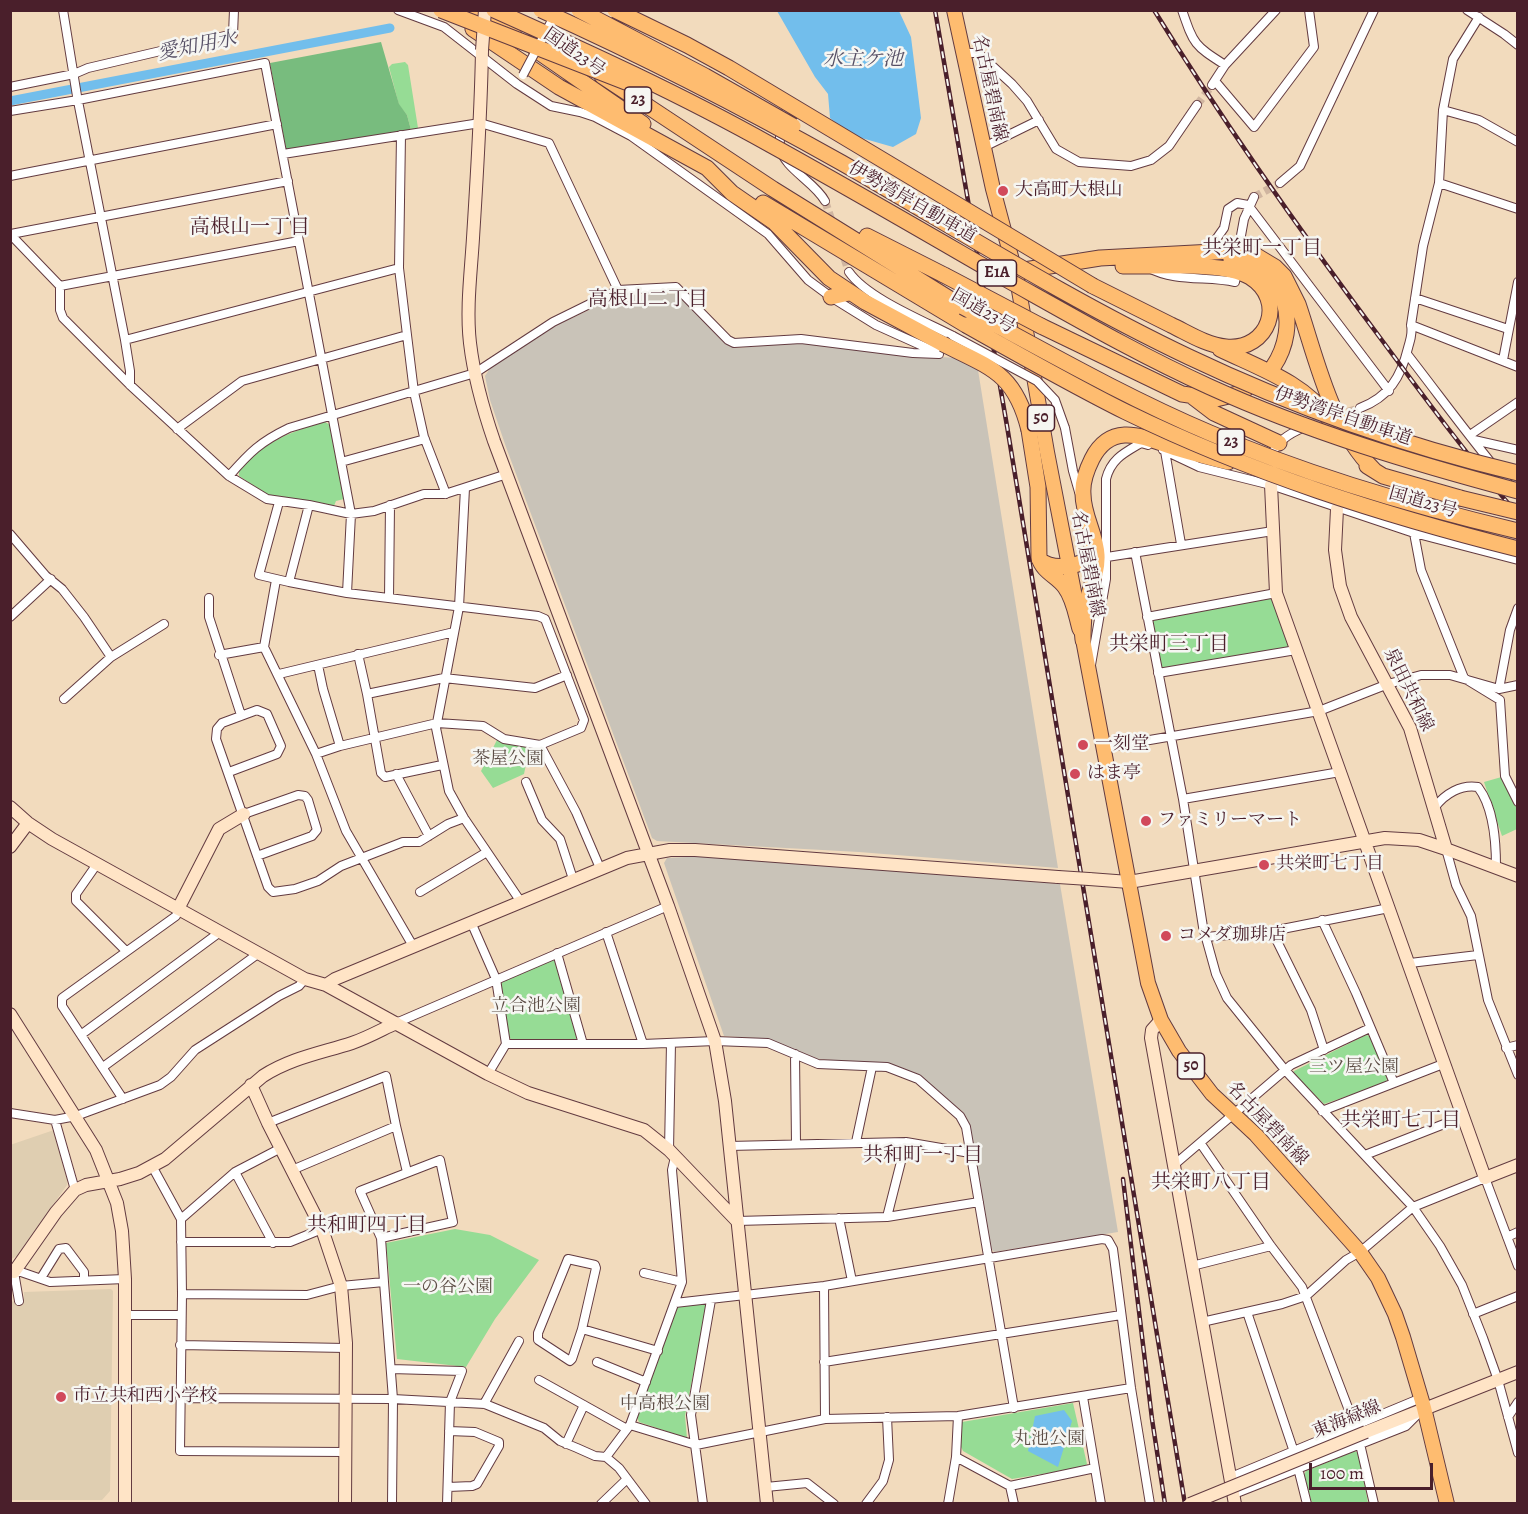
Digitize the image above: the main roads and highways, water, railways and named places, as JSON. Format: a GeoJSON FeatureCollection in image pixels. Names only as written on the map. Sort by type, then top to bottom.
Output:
{"type":"FeatureCollection","features":[{"type":"Feature","properties":{"kind":"highway"},"geometry":{"type":"LineString","coordinates":[[443,10],[560,87],[707,168],[732,193],[774,222],[830,278],[849,293],[948,340],[1007,381],[1020,401],[1029,430],[1038,487],[1039,558],[1043,568],[1061,582],[1070,596],[1083,640]]}},
{"type":"Feature","properties":{"kind":"highway"},"geometry":{"type":"LineString","coordinates":[[443,10],[657,95],[745,138],[928,234]]}},
{"type":"Feature","properties":{"kind":"highway","name":"国道23号"},"geometry":{"type":"LineString","coordinates":[[477,10],[707,168],[966,325],[1127,412],[1185,439],[1352,503],[1433,528],[1518,549]]}},
{"type":"Feature","properties":{"kind":"highway","name":"伊勢湾岸自動車道"},"geometry":{"type":"LineString","coordinates":[[494,10],[573,45],[758,138],[1093,329],[1211,388],[1325,434],[1434,469],[1518,492]]}},
{"type":"Feature","properties":{"kind":"highway","name":"国道23号"},"geometry":{"type":"LineString","coordinates":[[503,10],[773,189],[963,307],[1134,398],[1210,434],[1269,457],[1436,512],[1518,531]]}},
{"type":"Feature","properties":{"kind":"highway"},"geometry":{"type":"LineString","coordinates":[[579,10],[770,112],[948,218],[1043,280]]}},
{"type":"Feature","properties":{"kind":"highway"},"geometry":{"type":"LineString","coordinates":[[615,10],[738,73],[1093,286],[1281,378],[1312,398],[1354,455],[1374,470],[1395,480],[1518,512]]}},
{"type":"Feature","properties":{"kind":"highway","name":"伊勢湾岸自動車道"},"geometry":{"type":"LineString","coordinates":[[550,11],[785,132],[1138,332],[1249,384],[1306,407],[1369,429],[1518,473]]}},
{"type":"Feature","properties":{"kind":"highway"},"geometry":{"type":"LineString","coordinates":[[773,189],[1041,326],[1168,388],[1192,397],[1214,413],[1280,443]]}},
{"type":"Feature","properties":{"kind":"highway"},"geometry":{"type":"LineString","coordinates":[[1016,275],[1100,258],[1232,251],[1255,255],[1266,260],[1284,276],[1298,304],[1332,404],[1356,450],[1374,470]]}},
{"type":"Feature","properties":{"kind":"highway"},"geometry":{"type":"LineString","coordinates":[[1016,275],[1220,259],[1246,263],[1264,273],[1278,288],[1287,315],[1284,346],[1273,367]]}},
{"type":"Feature","properties":{"kind":"highway"},"geometry":{"type":"LineString","coordinates":[[1115,266],[1217,267],[1250,277],[1265,291],[1270,309],[1269,319],[1261,335],[1254,341],[1245,345],[1226,347],[1201,340]]}},
{"type":"Feature","properties":{"kind":"highway"},"geometry":{"type":"LineString","coordinates":[[831,297],[849,293]]}},
{"type":"Feature","properties":{"kind":"highway"},"geometry":{"type":"LineString","coordinates":[[1192,397],[1216,399],[1237,394],[1247,388]]}},
{"type":"Feature","properties":{"kind":"highway"},"geometry":{"type":"LineString","coordinates":[[1039,558],[1052,566],[1084,561],[1090,555],[1092,546],[1083,491],[1088,467],[1099,448],[1114,437],[1141,435],[1200,455],[1263,470]]}},
{"type":"Feature","properties":{"kind":"highway"},"geometry":{"type":"LineString","coordinates":[[1083,640],[1084,614],[1096,566],[1096,547],[1090,531]]}},
{"type":"Feature","properties":{"kind":"main road","name":"名古屋碧南線"},"geometry":{"type":"LineString","coordinates":[[954,10],[993,189],[1016,275],[1047,452],[1148,983],[1161,1020],[1179,1051],[1212,1094],[1235,1114],[1360,1252],[1377,1278],[1395,1314],[1423,1403],[1448,1503]]}},
{"type":"Feature","properties":{"kind":"water","name":"水主ケ池"},"geometry":{"type":"Polygon","coordinates":[[[777,11],[899,11],[911,37],[921,118],[916,134],[893,147],[851,135],[830,118],[828,94],[815,77],[777,11]]]}},
{"type":"Feature","properties":{"kind":"water"},"geometry":{"type":"Polygon","coordinates":[[[1064,1410],[1072,1421],[1058,1467],[1028,1451],[1035,1416],[1064,1410]]]}},
{"type":"Feature","properties":{"kind":"waterway","name":"愛知用水"},"geometry":{"type":"LineString","coordinates":[[10,101],[390,28]]}},
{"type":"Feature","properties":{"kind":"tunnel"},"geometry":{"type":"LineString","coordinates":[[1197,105],[1212,85]]}},
{"type":"Feature","properties":{"kind":"tunnel"},"geometry":{"type":"LineString","coordinates":[[1254,197],[1280,183]]}},
{"type":"Feature","properties":{"kind":"tunnel"},"geometry":{"type":"LineString","coordinates":[[825,201],[849,272]]}},
{"type":"Feature","properties":{"kind":"tunnel"},"geometry":{"type":"LineString","coordinates":[[1313,423],[1360,408]]}},
{"type":"Feature","properties":{"kind":"railway"},"geometry":{"type":"LineString","coordinates":[[935,10],[1007,426],[1185,1504]]}},
{"type":"Feature","properties":{"kind":"railway"},"geometry":{"type":"LineString","coordinates":[[1154,10],[1265,179],[1324,262],[1449,430],[1518,515]]}},
{"type":"Feature","properties":{"kind":"railway"},"geometry":{"type":"LineString","coordinates":[[1123,1179],[1152,1419],[1165,1504]]}},
{"type":"Feature","properties":{"kind":"place","name":"大高町大根山"},"geometry":{"type":"Point","coordinates":[1003,191]}},
{"type":"Feature","properties":{"kind":"place","name":"一刻堂"},"geometry":{"type":"Point","coordinates":[1083,745]}},
{"type":"Feature","properties":{"kind":"place","name":"はま亭"},"geometry":{"type":"Point","coordinates":[1075,774]}},
{"type":"Feature","properties":{"kind":"place","name":"ファミリーマート"},"geometry":{"type":"Point","coordinates":[1146,821]}},
{"type":"Feature","properties":{"kind":"place","name":"共栄町七丁目"},"geometry":{"type":"Point","coordinates":[1264,865]}},
{"type":"Feature","properties":{"kind":"place","name":"コメダ珈琲店"},"geometry":{"type":"Point","coordinates":[1166,936]}},
{"type":"Feature","properties":{"kind":"place","name":"市立共和西小学校"},"geometry":{"type":"Point","coordinates":[61,1397]}},
{"type":"Feature","properties":{"kind":"district","name":"高根山一丁目"},"geometry":{"type":"Point","coordinates":[250,228]}},
{"type":"Feature","properties":{"kind":"district","name":"共栄町一丁目"},"geometry":{"type":"Point","coordinates":[1262,249]}},
{"type":"Feature","properties":{"kind":"district","name":"高根山二丁目"},"geometry":{"type":"Point","coordinates":[648,300]}},
{"type":"Feature","properties":{"kind":"district","name":"共栄町三丁目"},"geometry":{"type":"Point","coordinates":[1169,645]}},
{"type":"Feature","properties":{"kind":"district","name":"共栄町七丁目"},"geometry":{"type":"Point","coordinates":[1401,1121]}},
{"type":"Feature","properties":{"kind":"district","name":"共和町一丁目"},"geometry":{"type":"Point","coordinates":[923,1156]}},
{"type":"Feature","properties":{"kind":"district","name":"共栄町八丁目"},"geometry":{"type":"Point","coordinates":[1211,1183]}},
{"type":"Feature","properties":{"kind":"district","name":"共和町四丁目"},"geometry":{"type":"Point","coordinates":[367,1226]}},
{"type":"Feature","properties":{"kind":"park label","name":"茶屋公園"},"geometry":{"type":"Point","coordinates":[508,760]}},
{"type":"Feature","properties":{"kind":"park label","name":"立合池公園"},"geometry":{"type":"Point","coordinates":[536,1007]}},
{"type":"Feature","properties":{"kind":"park label","name":"三ツ屋公園"},"geometry":{"type":"Point","coordinates":[1354,1068]}},
{"type":"Feature","properties":{"kind":"park label","name":"一の谷公園"},"geometry":{"type":"Point","coordinates":[448,1288]}},
{"type":"Feature","properties":{"kind":"park label","name":"中高根公園"},"geometry":{"type":"Point","coordinates":[665,1405]}},
{"type":"Feature","properties":{"kind":"park label","name":"丸池公園"},"geometry":{"type":"Point","coordinates":[1049,1440]}}]}
